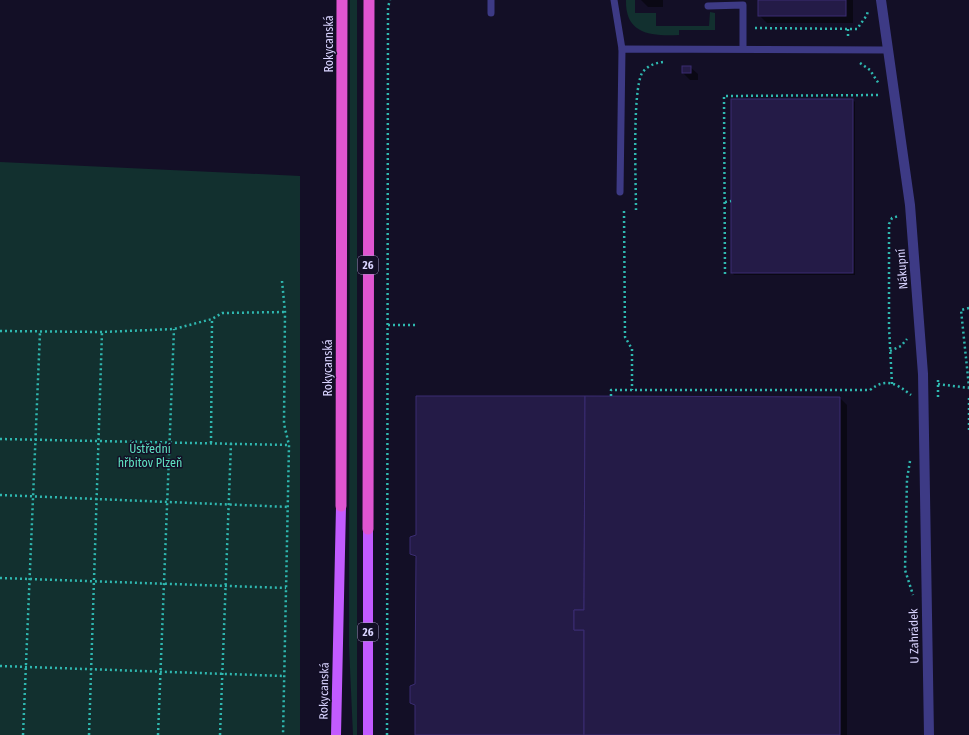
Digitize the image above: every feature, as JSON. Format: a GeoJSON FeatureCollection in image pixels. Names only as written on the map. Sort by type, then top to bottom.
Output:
{"type":"FeatureCollection","features":[{"type":"Feature","properties":{"kind":"highway","name":"Rokycanská"},"geometry":{"type":"LineString","coordinates":[[341,506],[342,0]]}},
{"type":"Feature","properties":{"kind":"highway","name":"26"},"geometry":{"type":"LineString","coordinates":[[368,529],[369,0]]}},
{"type":"Feature","properties":{"kind":"main road","name":"Rokycanská"},"geometry":{"type":"LineString","coordinates":[[336,735],[341,506]]}},
{"type":"Feature","properties":{"kind":"main road","name":"26"},"geometry":{"type":"LineString","coordinates":[[368,529],[368,735]]}},
{"type":"Feature","properties":{"kind":"street","name":"Nákupní"},"geometry":{"type":"LineString","coordinates":[[881,0],[911,213],[923,374],[925,537]]}},
{"type":"Feature","properties":{"kind":"street","name":"U Zahrádek"},"geometry":{"type":"LineString","coordinates":[[925,537],[929,735]]}},
{"type":"Feature","properties":{"kind":"lane"},"geometry":{"type":"LineString","coordinates":[[491,0],[491,13]]}},
{"type":"Feature","properties":{"kind":"lane"},"geometry":{"type":"LineString","coordinates":[[614,0],[622,49],[620,192]]}},
{"type":"Feature","properties":{"kind":"lane"},"geometry":{"type":"LineString","coordinates":[[708,6],[743,6],[743,48]]}},
{"type":"Feature","properties":{"kind":"lane"},"geometry":{"type":"LineString","coordinates":[[622,49],[743,48],[888,50]]}},
{"type":"Feature","properties":{"kind":"path"},"geometry":{"type":"LineString","coordinates":[[387,735],[388,7],[390,0]]}},
{"type":"Feature","properties":{"kind":"path"},"geometry":{"type":"LineString","coordinates":[[750,28],[857,29],[867,16],[869,5]]}},
{"type":"Feature","properties":{"kind":"path"},"geometry":{"type":"LineString","coordinates":[[636,210],[636,122],[639,83],[648,66],[667,62]]}},
{"type":"Feature","properties":{"kind":"path"},"geometry":{"type":"LineString","coordinates":[[858,62],[870,70],[879,85],[883,102]]}},
{"type":"Feature","properties":{"kind":"path"},"geometry":{"type":"LineString","coordinates":[[725,274],[724,96],[881,95]]}},
{"type":"Feature","properties":{"kind":"path"},"geometry":{"type":"LineString","coordinates":[[725,202],[731,201]]}},
{"type":"Feature","properties":{"kind":"path"},"geometry":{"type":"LineString","coordinates":[[898,208],[900,224]]}},
{"type":"Feature","properties":{"kind":"path"},"geometry":{"type":"LineString","coordinates":[[624,211],[625,337],[632,350],[632,390]]}},
{"type":"Feature","properties":{"kind":"path"},"geometry":{"type":"LineString","coordinates":[[892,384],[890,351],[889,224],[892,218],[899,216]]}},
{"type":"Feature","properties":{"kind":"path"},"geometry":{"type":"LineString","coordinates":[[282,281],[285,312],[284,424],[289,445],[289,507],[283,735]]}},
{"type":"Feature","properties":{"kind":"path"},"geometry":{"type":"LineString","coordinates":[[938,384],[969,388],[961,310],[969,308]]}},
{"type":"Feature","properties":{"kind":"path"},"geometry":{"type":"LineString","coordinates":[[0,331],[102,332],[174,329],[212,319],[222,313],[285,312]]}},
{"type":"Feature","properties":{"kind":"path"},"geometry":{"type":"LineString","coordinates":[[211,443],[212,319]]}},
{"type":"Feature","properties":{"kind":"path"},"geometry":{"type":"LineString","coordinates":[[388,325],[418,325]]}},
{"type":"Feature","properties":{"kind":"path"},"geometry":{"type":"LineString","coordinates":[[158,735],[174,329]]}},
{"type":"Feature","properties":{"kind":"path"},"geometry":{"type":"LineString","coordinates":[[23,735],[40,332]]}},
{"type":"Feature","properties":{"kind":"path"},"geometry":{"type":"LineString","coordinates":[[89,735],[102,332]]}},
{"type":"Feature","properties":{"kind":"path"},"geometry":{"type":"LineString","coordinates":[[890,351],[901,346],[908,338]]}},
{"type":"Feature","properties":{"kind":"path"},"geometry":{"type":"LineString","coordinates":[[611,396],[611,390],[870,390],[876,386],[898,384],[912,396],[912,402]]}},
{"type":"Feature","properties":{"kind":"path"},"geometry":{"type":"LineString","coordinates":[[969,398],[969,432]]}},
{"type":"Feature","properties":{"kind":"path"},"geometry":{"type":"LineString","coordinates":[[0,439],[289,445]]}},
{"type":"Feature","properties":{"kind":"path"},"geometry":{"type":"LineString","coordinates":[[220,735],[231,443]]}},
{"type":"Feature","properties":{"kind":"path"},"geometry":{"type":"LineString","coordinates":[[911,457],[907,479],[905,570],[914,600]]}},
{"type":"Feature","properties":{"kind":"path"},"geometry":{"type":"LineString","coordinates":[[0,496],[289,507]]}},
{"type":"Feature","properties":{"kind":"path"},"geometry":{"type":"LineString","coordinates":[[0,578],[286,588]]}},
{"type":"Feature","properties":{"kind":"path"},"geometry":{"type":"LineString","coordinates":[[0,666],[284,676]]}},
{"type":"Feature","properties":{"kind":"green space"},"geometry":{"type":"Polygon","coordinates":[[[350,0],[357,0],[357,735],[353,735],[349,646],[350,0]]]}},
{"type":"Feature","properties":{"kind":"green space"},"geometry":{"type":"Polygon","coordinates":[[[626,0],[635,0],[635,13],[656,13],[656,26],[709,26],[710,12],[715,13],[715,30],[679,30],[679,35],[650,34],[635,27],[630,20],[627,12],[626,0]]]}},
{"type":"Feature","properties":{"kind":"green space","name":"Ústřední hřbitov Plzeň"},"geometry":{"type":"Polygon","coordinates":[[[0,162],[300,176],[300,735],[0,735],[0,162]]]}},
{"type":"Feature","properties":{"kind":"building"},"geometry":{"type":"Polygon","coordinates":[[[758,0],[846,0],[846,16],[758,16],[758,0]]]}},
{"type":"Feature","properties":{"kind":"building"},"geometry":{"type":"Polygon","coordinates":[[[682,66],[691,66],[691,73],[682,73],[682,66]]]}},
{"type":"Feature","properties":{"kind":"building"},"geometry":{"type":"Polygon","coordinates":[[[731,99],[853,99],[853,273],[731,273],[731,99]]]}},
{"type":"Feature","properties":{"kind":"building"},"geometry":{"type":"Polygon","coordinates":[[[416,396],[585,396],[584,610],[574,610],[574,630],[584,630],[584,735],[415,735],[415,705],[410,703],[410,686],[415,684],[416,556],[410,554],[410,537],[416,535],[416,396]]]}},
{"type":"Feature","properties":{"kind":"building"},"geometry":{"type":"Polygon","coordinates":[[[585,396],[840,397],[840,735],[584,735],[584,630],[574,630],[574,610],[584,610],[585,396]]]}}]}
